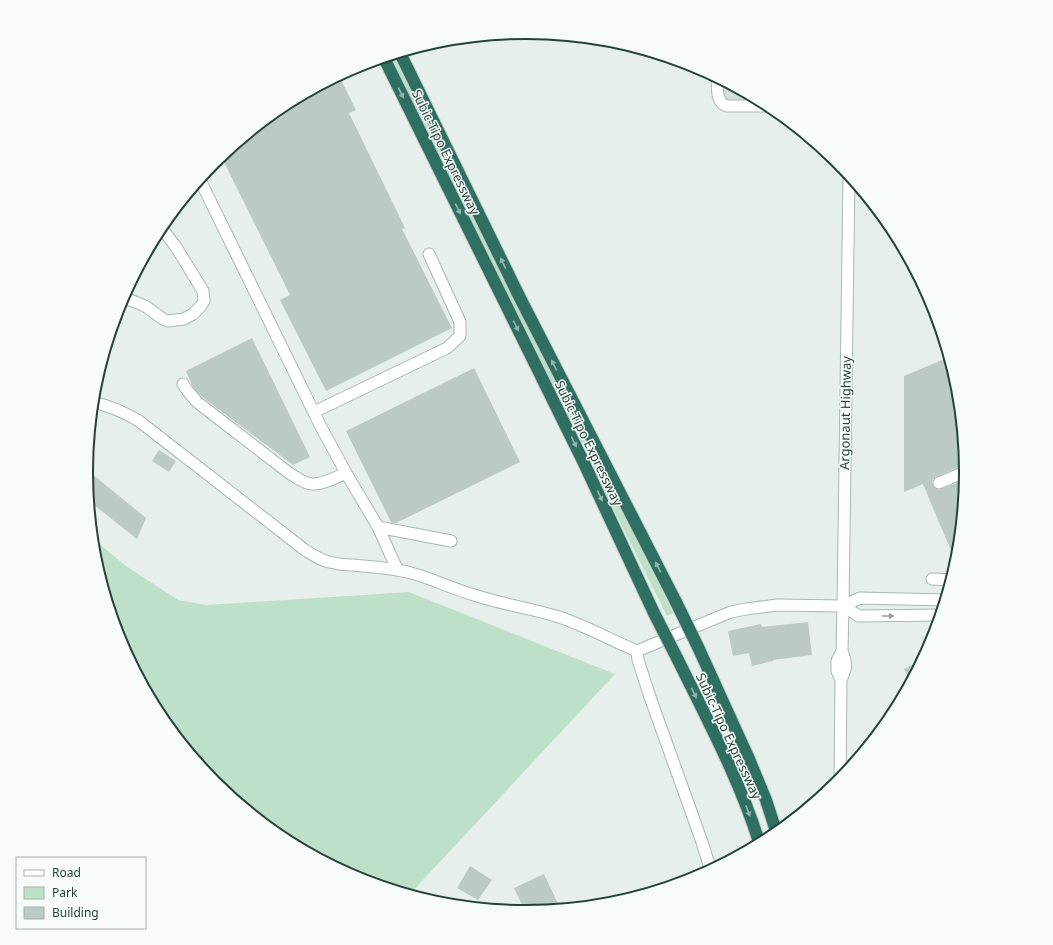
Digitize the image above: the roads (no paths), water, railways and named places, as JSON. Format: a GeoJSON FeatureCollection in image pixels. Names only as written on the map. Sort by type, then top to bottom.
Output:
{"type":"FeatureCollection","features":[{"type":"Feature","properties":{"kind":"highway","name":"Subic-Tipo Expressway"},"geometry":{"type":"LineString","coordinates":[[402,57],[520,298],[676,602],[749,759],[766,800],[775,827]]}},
{"type":"Feature","properties":{"kind":"highway","name":"Subic-Tipo Expressway"},"geometry":{"type":"LineString","coordinates":[[386,62],[583,461],[654,613],[708,722],[738,785],[758,839]]}},
{"type":"Feature","properties":{"kind":"street"},"geometry":{"type":"LineString","coordinates":[[718,84],[719,99],[723,105],[757,106]]}},
{"type":"Feature","properties":{"kind":"street","name":"Argonaut Highway"},"geometry":{"type":"LineString","coordinates":[[840,771],[841,680],[846,671],[846,662],[842,651],[849,184]]}},
{"type":"Feature","properties":{"kind":"street"},"geometry":{"type":"LineString","coordinates":[[203,185],[314,412],[346,473],[378,527],[397,569]]}},
{"type":"Feature","properties":{"kind":"street"},"geometry":{"type":"LineString","coordinates":[[130,300],[144,306],[168,321],[184,319],[193,314],[202,306],[204,301],[203,291],[165,233]]}},
{"type":"Feature","properties":{"kind":"street"},"geometry":{"type":"LineString","coordinates":[[314,412],[447,348],[460,336],[460,322],[429,254]]}},
{"type":"Feature","properties":{"kind":"street"},"geometry":{"type":"LineString","coordinates":[[183,384],[197,402],[296,478],[311,484],[317,484],[346,473]]}},
{"type":"Feature","properties":{"kind":"street"},"geometry":{"type":"LineString","coordinates":[[99,404],[125,413],[139,421],[316,558],[342,564],[397,569],[429,578],[470,594],[522,608],[544,612],[596,632],[637,651],[704,622],[731,612],[746,609],[777,605],[843,606],[860,598],[941,600]]}},
{"type":"Feature","properties":{"kind":"street"},"geometry":{"type":"LineString","coordinates":[[939,483],[960,474]]}},
{"type":"Feature","properties":{"kind":"street"},"geometry":{"type":"LineString","coordinates":[[378,527],[451,541]]}},
{"type":"Feature","properties":{"kind":"street"},"geometry":{"type":"LineString","coordinates":[[932,579],[946,580]]}},
{"type":"Feature","properties":{"kind":"street"},"geometry":{"type":"LineString","coordinates":[[843,606],[858,616],[936,615]]}},
{"type":"Feature","properties":{"kind":"street"},"geometry":{"type":"LineString","coordinates":[[637,651],[638,660],[650,697],[708,865]]}}]}
